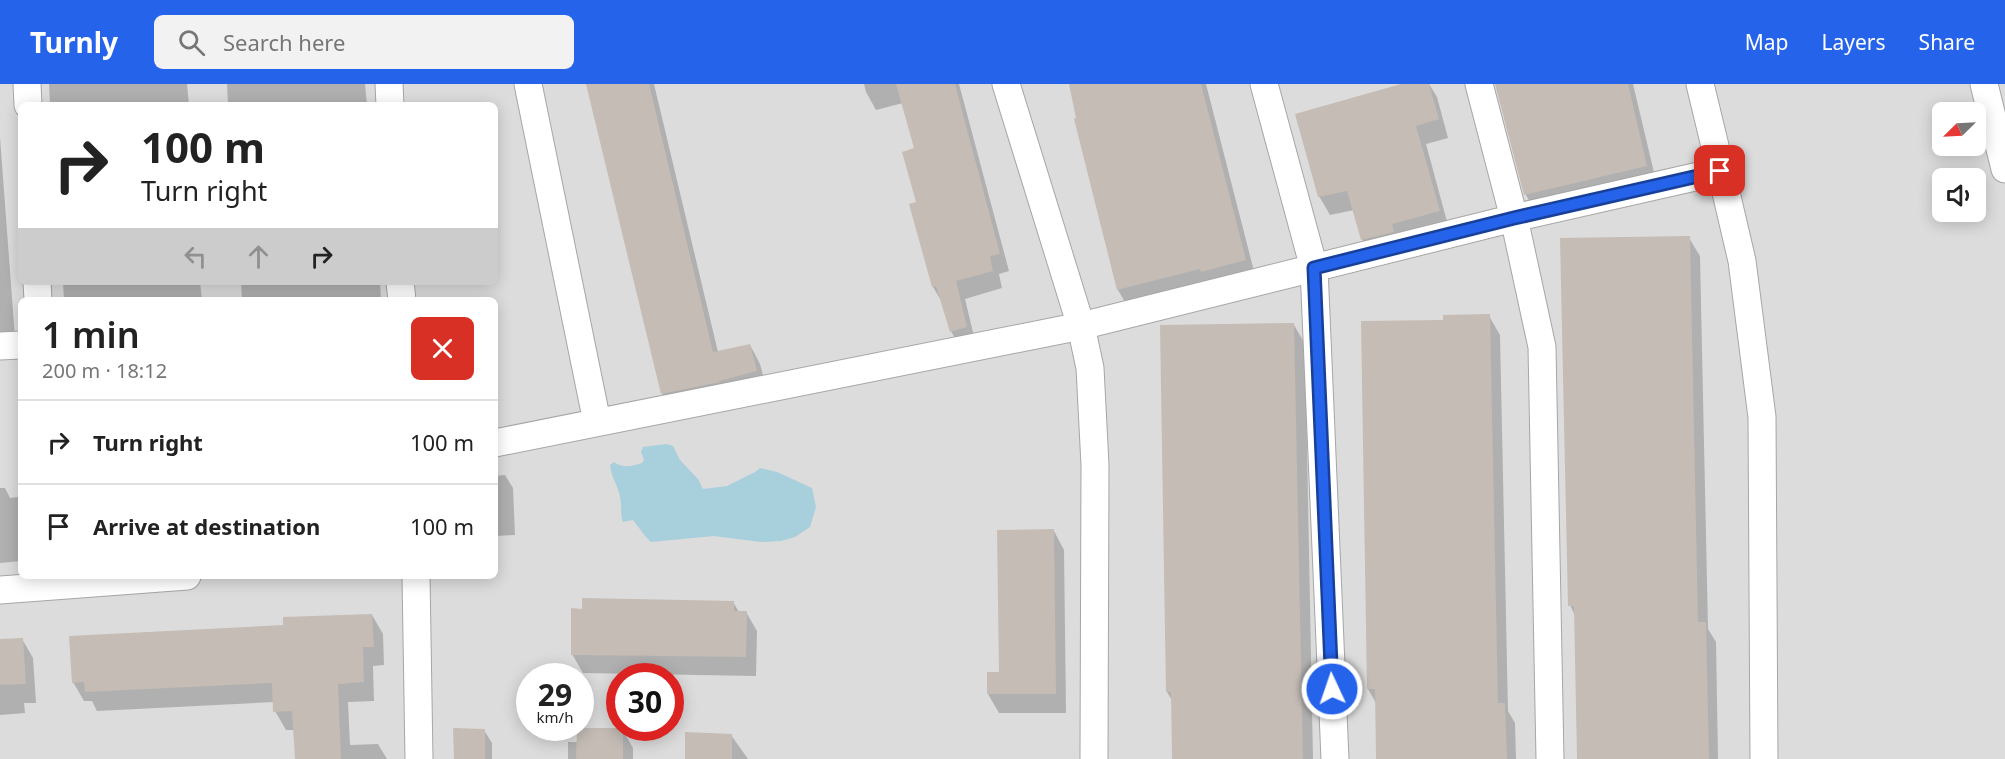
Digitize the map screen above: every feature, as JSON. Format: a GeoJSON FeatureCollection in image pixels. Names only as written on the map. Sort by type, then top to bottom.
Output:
{"type":"FeatureCollection","features":[{"type":"Feature","properties":{"kind":"street"},"geometry":{"type":"LineString","coordinates":[[27,84],[28,102]]}},
{"type":"Feature","properties":{"kind":"street"},"geometry":{"type":"LineString","coordinates":[[388,84],[390,102]]}},
{"type":"Feature","properties":{"kind":"street"},"geometry":{"type":"LineString","coordinates":[[528,84],[597,422]]}},
{"type":"Feature","properties":{"kind":"street"},"geometry":{"type":"LineString","coordinates":[[1006,84],[1081,326],[1090,368],[1095,465],[1094,759]]}},
{"type":"Feature","properties":{"kind":"street"},"geometry":{"type":"LineString","coordinates":[[1479,84],[1514,218],[1542,347],[1550,759]]}},
{"type":"Feature","properties":{"kind":"street"},"geometry":{"type":"LineString","coordinates":[[1700,84],[1742,261],[1762,417],[1764,759]]}},
{"type":"Feature","properties":{"kind":"street"},"geometry":{"type":"LineString","coordinates":[[1984,84],[2004,163]]}},
{"type":"Feature","properties":{"kind":"street"},"geometry":{"type":"LineString","coordinates":[[1267,85],[1314,268],[1335,759]]}},
{"type":"Feature","properties":{"kind":"street"},"geometry":{"type":"LineString","coordinates":[[498,442],[1081,326],[1514,218],[1720,171]]}},
{"type":"Feature","properties":{"kind":"street"},"geometry":{"type":"LineString","coordinates":[[0,346],[18,345]]}},
{"type":"Feature","properties":{"kind":"street"},"geometry":{"type":"LineString","coordinates":[[0,590],[116,579]]}},
{"type":"Feature","properties":{"kind":"street"},"geometry":{"type":"LineString","coordinates":[[416,579],[419,759]]}},
{"type":"Feature","properties":{"kind":"shaded area"},"geometry":{"type":"Polygon","coordinates":[[[0,84],[2005,84],[2005,759],[0,759],[0,84]]]}},
{"type":"Feature","properties":{"kind":"water"},"geometry":{"type":"Polygon","coordinates":[[[666,444],[673,446],[680,460],[698,479],[703,489],[727,486],[760,468],[777,472],[812,488],[816,507],[810,527],[795,537],[781,541],[761,542],[714,536],[651,542],[633,520],[623,522],[621,500],[610,465],[614,462],[624,466],[642,463],[644,460],[641,452],[643,447],[666,444]]]}},
{"type":"Feature","properties":{"kind":"building"},"geometry":{"type":"Polygon","coordinates":[[[586,84],[649,84],[713,352],[750,344],[757,371],[720,382],[661,394],[586,84]]]}},
{"type":"Feature","properties":{"kind":"building"},"geometry":{"type":"Polygon","coordinates":[[[896,84],[955,84],[1000,254],[990,256],[993,271],[956,281],[967,327],[950,332],[936,286],[932,287],[909,204],[916,202],[902,152],[914,148],[896,84]]]}},
{"type":"Feature","properties":{"kind":"building"},"geometry":{"type":"Polygon","coordinates":[[[1069,84],[1201,84],[1246,260],[1117,290],[1074,119],[1076,118],[1069,84]]]}},
{"type":"Feature","properties":{"kind":"building"},"geometry":{"type":"Polygon","coordinates":[[[1401,84],[1429,84],[1439,119],[1416,126],[1440,211],[1392,224],[1394,232],[1361,240],[1347,191],[1318,197],[1295,114],[1401,84]]]}},
{"type":"Feature","properties":{"kind":"building"},"geometry":{"type":"Polygon","coordinates":[[[1495,84],[1628,84],[1647,166],[1524,195],[1495,84]]]}},
{"type":"Feature","properties":{"kind":"building"},"geometry":{"type":"Polygon","coordinates":[[[1690,236],[1698,622],[1706,622],[1709,759],[1577,759],[1574,606],[1568,606],[1560,238],[1690,236]]]}},
{"type":"Feature","properties":{"kind":"building"},"geometry":{"type":"Polygon","coordinates":[[[1490,314],[1498,703],[1505,703],[1507,759],[1376,759],[1375,689],[1367,689],[1361,321],[1443,320],[1443,315],[1490,314]]]}},
{"type":"Feature","properties":{"kind":"building"},"geometry":{"type":"Polygon","coordinates":[[[1294,323],[1303,759],[1172,759],[1171,692],[1166,692],[1160,325],[1294,323]]]}},
{"type":"Feature","properties":{"kind":"building"},"geometry":{"type":"Polygon","coordinates":[[[1054,529],[1056,694],[987,694],[987,672],[999,672],[997,530],[1054,529]]]}},
{"type":"Feature","properties":{"kind":"building"},"geometry":{"type":"Polygon","coordinates":[[[582,598],[734,601],[734,611],[747,611],[746,657],[571,655],[571,608],[582,609],[582,598]]]}},
{"type":"Feature","properties":{"kind":"building"},"geometry":{"type":"Polygon","coordinates":[[[372,614],[374,647],[363,647],[364,682],[338,684],[341,759],[295,759],[292,711],[273,712],[272,683],[85,692],[84,682],[72,683],[69,636],[283,625],[283,617],[372,614]]]}},
{"type":"Feature","properties":{"kind":"building"},"geometry":{"type":"Polygon","coordinates":[[[23,638],[26,684],[0,685],[0,639],[23,638]]]}},
{"type":"Feature","properties":{"kind":"building"},"geometry":{"type":"Polygon","coordinates":[[[453,728],[485,729],[485,759],[454,759],[453,728]]]}},
{"type":"Feature","properties":{"kind":"building"},"geometry":{"type":"Polygon","coordinates":[[[594,728],[606,728],[606,741],[623,741],[623,759],[576,759],[577,741],[594,741],[594,728]]]}},
{"type":"Feature","properties":{"kind":"building"},"geometry":{"type":"Polygon","coordinates":[[[685,732],[732,734],[732,759],[685,759],[685,732]]]}},
{"type":"Feature","properties":{"kind":"route"},"geometry":{"type":"LineString","coordinates":[[1332,689],[1314,268],[1514,218],[1720,171]]}}]}
